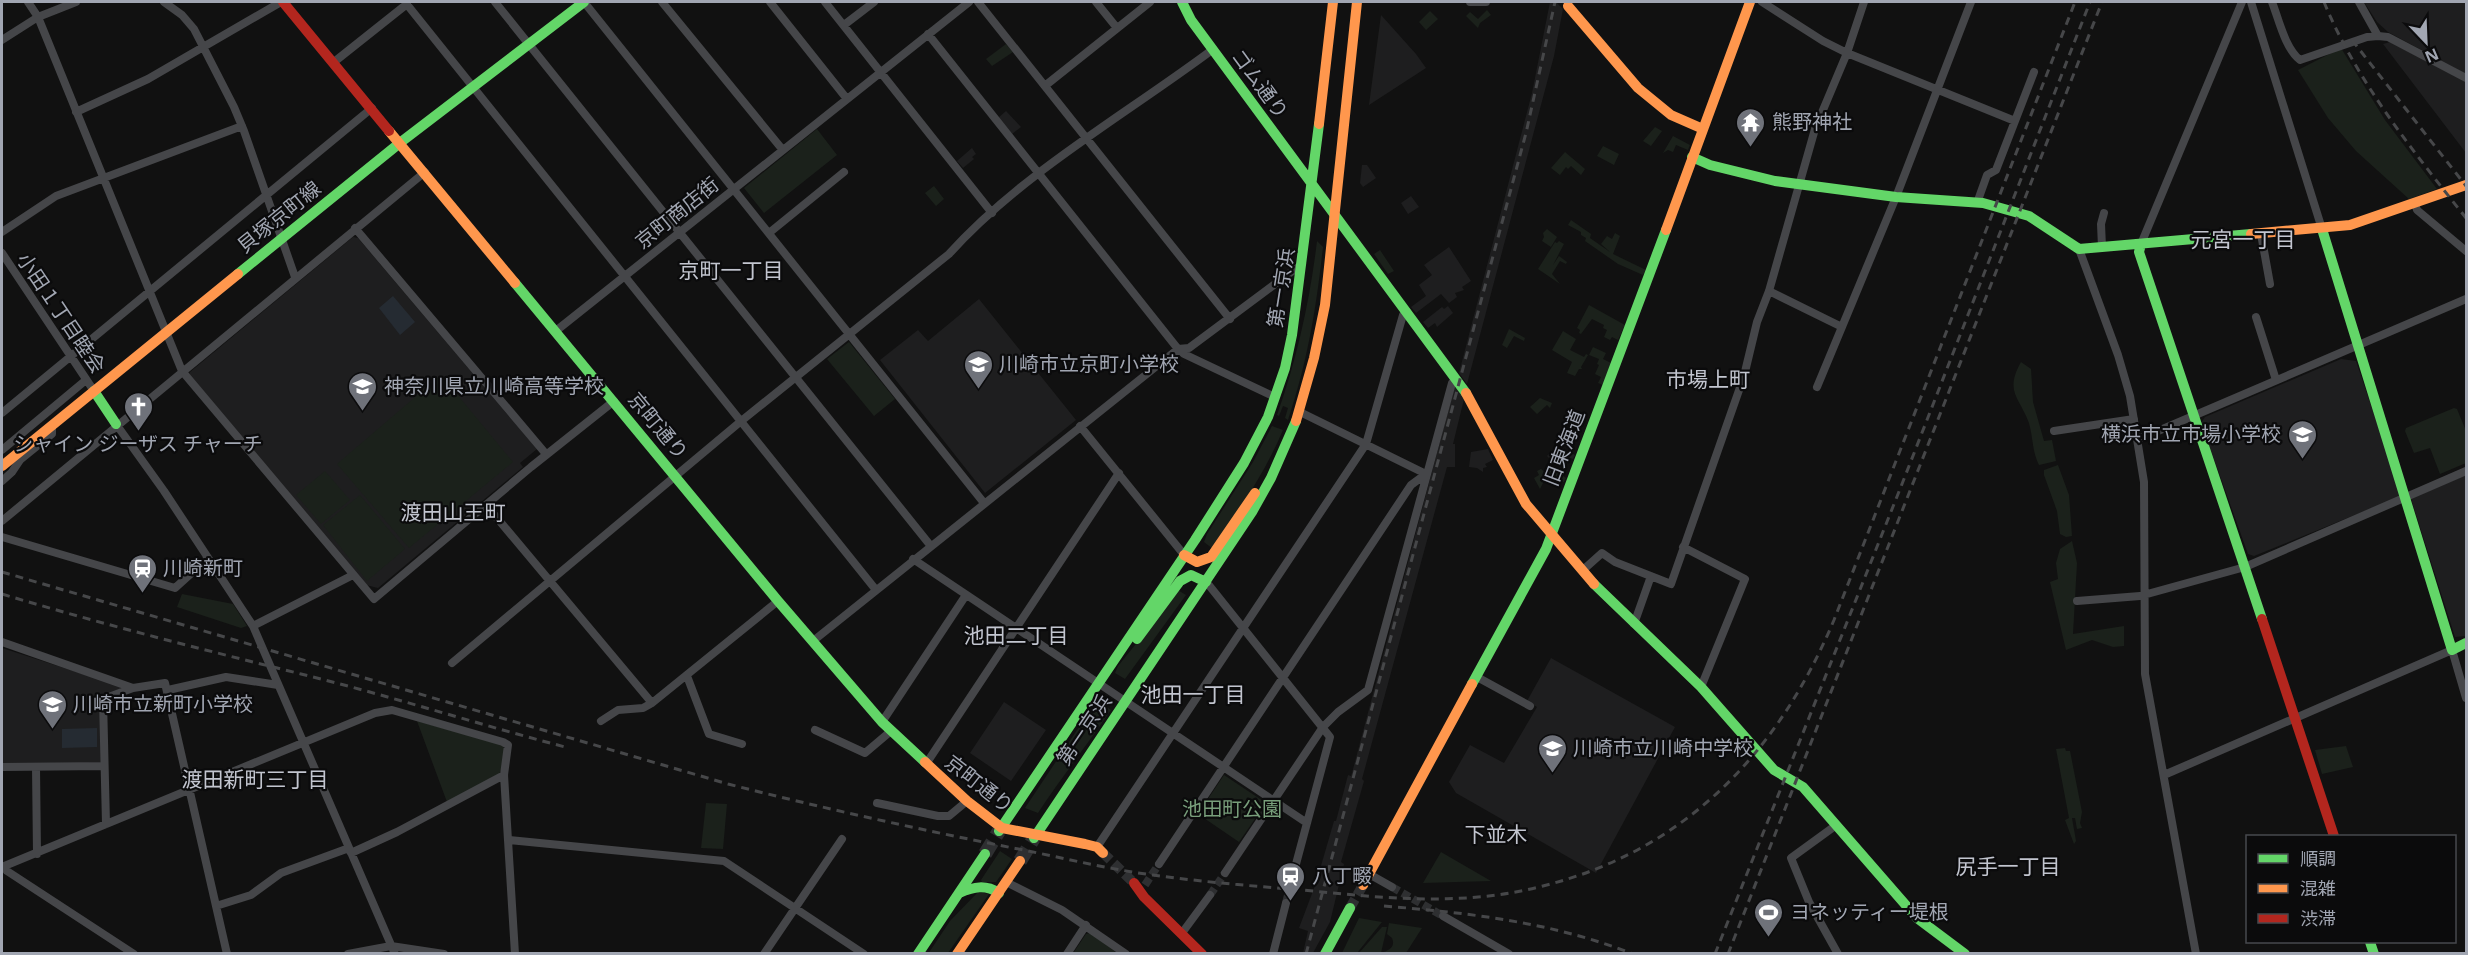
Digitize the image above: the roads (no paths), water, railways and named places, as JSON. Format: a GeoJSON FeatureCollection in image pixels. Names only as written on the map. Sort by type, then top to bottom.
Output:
{"type":"FeatureCollection","features":[{"type":"Feature","properties":{"kind":"main road","name":"貝塚京町線"},"geometry":{"type":"LineString","coordinates":[[2,466],[401,142],[584,2]]}},
{"type":"Feature","properties":{"kind":"main road","name":"ゴム通り"},"geometry":{"type":"LineString","coordinates":[[1182,2],[1191,20],[1212,50],[1470,398],[1524,500],[1605,597],[1701,687],[1774,770],[1803,787],[1917,918],[1965,954]]}},
{"type":"Feature","properties":{"kind":"main road","name":"第一京浜"},"geometry":{"type":"LineString","coordinates":[[1000,830],[1195,540],[1244,463],[1268,417],[1292,335],[1303,264],[1333,2]]}},
{"type":"Feature","properties":{"kind":"main road","name":"第一京浜"},"geometry":{"type":"LineString","coordinates":[[1035,836],[1252,512],[1271,478],[1300,412],[1325,304],[1357,2]]}},
{"type":"Feature","properties":{"kind":"main road","name":"旧東海道"},"geometry":{"type":"LineString","coordinates":[[1363,885],[1546,549],[1652,270],[1750,2]]}},
{"type":"Feature","properties":{"kind":"main road","name":"京町通り"},"geometry":{"type":"LineString","coordinates":[[286,3],[778,601],[882,722],[1000,830],[1100,850]]}},
{"type":"Feature","properties":{"kind":"main road"},"geometry":{"type":"LineString","coordinates":[[1566,4],[1638,88],[1671,115],[1703,129]]}},
{"type":"Feature","properties":{"kind":"main road"},"geometry":{"type":"LineString","coordinates":[[1692,157],[1746,175],[1799,185],[1896,197],[1977,203],[2029,216],[2079,249],[2350,225],[2466,185]]}},
{"type":"Feature","properties":{"kind":"main road"},"geometry":{"type":"LineString","coordinates":[[2322,229],[2452,650],[2466,643]]}},
{"type":"Feature","properties":{"kind":"main road"},"geometry":{"type":"LineString","coordinates":[[2141,244],[2139,252],[2333,835]]}},
{"type":"Feature","properties":{"kind":"main road"},"geometry":{"type":"LineString","coordinates":[[94,391],[116,424]]}},
{"type":"Feature","properties":{"kind":"main road","name":"第一京浜"},"geometry":{"type":"LineString","coordinates":[[1196,562],[1202,562],[1210,557],[1252,495],[1271,478]]}},
{"type":"Feature","properties":{"kind":"main road"},"geometry":{"type":"LineString","coordinates":[[1184,555],[1196,562]]}},
{"type":"Feature","properties":{"kind":"main road","name":"第一京浜"},"geometry":{"type":"LineString","coordinates":[[1110,665],[1144,631],[1180,580],[1191,575],[1195,576]]}},
{"type":"Feature","properties":{"kind":"main road"},"geometry":{"type":"LineString","coordinates":[[1195,576],[1206,582]]}},
{"type":"Feature","properties":{"kind":"main road"},"geometry":{"type":"LineString","coordinates":[[918,954],[985,854]]}},
{"type":"Feature","properties":{"kind":"main road"},"geometry":{"type":"LineString","coordinates":[[957,954],[1020,861]]}},
{"type":"Feature","properties":{"kind":"main road"},"geometry":{"type":"LineString","coordinates":[[959,893],[980,884],[990,886],[999,893]]}},
{"type":"Feature","properties":{"kind":"main road"},"geometry":{"type":"LineString","coordinates":[[1140,886],[1202,954]]}},
{"type":"Feature","properties":{"kind":"main road"},"geometry":{"type":"LineString","coordinates":[[1326,954],[1350,908]]}},
{"type":"Feature","properties":{"kind":"street"},"geometry":{"type":"LineString","coordinates":[[28,2],[38,18],[182,371],[374,599],[546,454],[614,401]]}},
{"type":"Feature","properties":{"kind":"street"},"geometry":{"type":"LineString","coordinates":[[2,40],[38,18],[76,2]]}},
{"type":"Feature","properties":{"kind":"street"},"geometry":{"type":"LineString","coordinates":[[164,2],[182,15],[204,46],[242,126],[295,277]]}},
{"type":"Feature","properties":{"kind":"street"},"geometry":{"type":"LineString","coordinates":[[495,2],[930,545]]}},
{"type":"Feature","properties":{"kind":"street"},"geometry":{"type":"LineString","coordinates":[[584,2],[984,503]]}},
{"type":"Feature","properties":{"kind":"street"},"geometry":{"type":"LineString","coordinates":[[662,2],[783,149]]}},
{"type":"Feature","properties":{"kind":"street"},"geometry":{"type":"LineString","coordinates":[[770,2],[847,99]]}},
{"type":"Feature","properties":{"kind":"street"},"geometry":{"type":"LineString","coordinates":[[825,2],[992,213]]}},
{"type":"Feature","properties":{"kind":"street"},"geometry":{"type":"LineString","coordinates":[[844,25],[874,2]]}},
{"type":"Feature","properties":{"kind":"street","name":"京町商店街"},"geometry":{"type":"LineString","coordinates":[[557,330],[969,2]]}},
{"type":"Feature","properties":{"kind":"street"},"geometry":{"type":"LineString","coordinates":[[978,2],[1230,319]]}},
{"type":"Feature","properties":{"kind":"street"},"geometry":{"type":"LineString","coordinates":[[1096,2],[1117,28]]}},
{"type":"Feature","properties":{"kind":"street"},"geometry":{"type":"LineString","coordinates":[[1046,85],[1150,2]]}},
{"type":"Feature","properties":{"kind":"street"},"geometry":{"type":"LineString","coordinates":[[1470,2],[1486,2]]}},
{"type":"Feature","properties":{"kind":"street"},"geometry":{"type":"LineString","coordinates":[[1762,2],[1823,41],[1847,53],[2015,121]]}},
{"type":"Feature","properties":{"kind":"street"},"geometry":{"type":"LineString","coordinates":[[1582,570],[1602,553],[1615,562],[1671,584],[1744,376],[1757,322],[1769,291],[1815,129],[1847,53],[1864,2]]}},
{"type":"Feature","properties":{"kind":"street"},"geometry":{"type":"LineString","coordinates":[[1817,387],[1896,197],[1971,2]]}},
{"type":"Feature","properties":{"kind":"street"},"geometry":{"type":"LineString","coordinates":[[2141,244],[2242,2]]}},
{"type":"Feature","properties":{"kind":"street"},"geometry":{"type":"LineString","coordinates":[[2251,2],[2322,229]]}},
{"type":"Feature","properties":{"kind":"street"},"geometry":{"type":"LineString","coordinates":[[2272,2],[2294,54],[2300,60],[2367,37],[2388,37],[2466,78]]}},
{"type":"Feature","properties":{"kind":"street"},"geometry":{"type":"LineString","coordinates":[[2359,2],[2378,36]]}},
{"type":"Feature","properties":{"kind":"street"},"geometry":{"type":"LineString","coordinates":[[76,112],[148,79],[204,46],[286,3]]}},
{"type":"Feature","properties":{"kind":"street"},"geometry":{"type":"LineString","coordinates":[[334,62],[406,3],[876,590]]}},
{"type":"Feature","properties":{"kind":"street"},"geometry":{"type":"LineString","coordinates":[[928,34],[1178,349],[1184,354],[1275,397]]}},
{"type":"Feature","properties":{"kind":"street"},"geometry":{"type":"LineString","coordinates":[[452,663],[675,475],[950,254],[970,231],[1039,175],[1212,50]]}},
{"type":"Feature","properties":{"kind":"street"},"geometry":{"type":"LineString","coordinates":[[1977,203],[1987,175],[1996,170],[2034,72]]}},
{"type":"Feature","properties":{"kind":"street"},"geometry":{"type":"LineString","coordinates":[[2,413],[372,108]]}},
{"type":"Feature","properties":{"kind":"street"},"geometry":{"type":"LineString","coordinates":[[2,232],[56,196],[242,126]]}},
{"type":"Feature","properties":{"kind":"street"},"geometry":{"type":"LineString","coordinates":[[2,521],[116,424],[425,172]]}},
{"type":"Feature","properties":{"kind":"street"},"geometry":{"type":"LineString","coordinates":[[769,233],[844,172]]}},
{"type":"Feature","properties":{"kind":"street"},"geometry":{"type":"LineString","coordinates":[[2415,203],[2417,210],[2466,251]]}},
{"type":"Feature","properties":{"kind":"street"},"geometry":{"type":"LineString","coordinates":[[2102,247],[2101,224],[2104,213]]}},
{"type":"Feature","properties":{"kind":"street"},"geometry":{"type":"LineString","coordinates":[[355,228],[546,454]]}},
{"type":"Feature","properties":{"kind":"street"},"geometry":{"type":"LineString","coordinates":[[2261,234],[2270,284]]}},
{"type":"Feature","properties":{"kind":"street"},"geometry":{"type":"LineString","coordinates":[[2079,249],[2118,356],[2134,419],[2144,482],[2145,674],[2196,954]]}},
{"type":"Feature","properties":{"kind":"street","name":"小田１丁目睦会"},"geometry":{"type":"LineString","coordinates":[[2,253],[94,391]]}},
{"type":"Feature","properties":{"kind":"street"},"geometry":{"type":"LineString","coordinates":[[813,641],[930,545],[1178,349],[1189,348],[1303,264]]}},
{"type":"Feature","properties":{"kind":"street"},"geometry":{"type":"LineString","coordinates":[[1769,291],[1842,327]]}},
{"type":"Feature","properties":{"kind":"street"},"geometry":{"type":"LineString","coordinates":[[2137,440],[2466,299]]}},
{"type":"Feature","properties":{"kind":"street"},"geometry":{"type":"LineString","coordinates":[[1100,850],[1173,734],[1366,444],[1403,315],[1407,312]]}},
{"type":"Feature","properties":{"kind":"street"},"geometry":{"type":"LineString","coordinates":[[2256,317],[2276,380]]}},
{"type":"Feature","properties":{"kind":"street"},"geometry":{"type":"LineString","coordinates":[[1225,873],[1323,727],[1338,712],[1368,690],[1426,474],[1452,383],[1456,379]]}},
{"type":"Feature","properties":{"kind":"street"},"geometry":{"type":"LineString","coordinates":[[2,450],[86,380]]}},
{"type":"Feature","properties":{"kind":"street"},"geometry":{"type":"LineString","coordinates":[[1300,412],[1426,474]]}},
{"type":"Feature","properties":{"kind":"street"},"geometry":{"type":"LineString","coordinates":[[2054,431],[2134,419]]}},
{"type":"Feature","properties":{"kind":"street"},"geometry":{"type":"LineString","coordinates":[[116,424],[164,491],[253,626],[393,950]]}},
{"type":"Feature","properties":{"kind":"street"},"geometry":{"type":"LineString","coordinates":[[2,481],[20,460],[52,434],[52,426]]}},
{"type":"Feature","properties":{"kind":"street"},"geometry":{"type":"LineString","coordinates":[[1080,426],[1330,736],[1292,879]]}},
{"type":"Feature","properties":{"kind":"street"},"geometry":{"type":"LineString","coordinates":[[2077,601],[2140,596],[2245,567],[2466,471]]}},
{"type":"Feature","properties":{"kind":"street"},"geometry":{"type":"LineString","coordinates":[[926,764],[1119,473]]}},
{"type":"Feature","properties":{"kind":"street"},"geometry":{"type":"LineString","coordinates":[[1159,864],[1411,485],[1426,474]]}},
{"type":"Feature","properties":{"kind":"street"},"geometry":{"type":"LineString","coordinates":[[487,506],[652,703]]}},
{"type":"Feature","properties":{"kind":"street"},"geometry":{"type":"LineString","coordinates":[[2,537],[175,588],[207,558]]}},
{"type":"Feature","properties":{"kind":"street"},"geometry":{"type":"LineString","coordinates":[[1195,540],[1192,556],[1206,582]]}},
{"type":"Feature","properties":{"kind":"street"},"geometry":{"type":"LineString","coordinates":[[1683,547],[1745,579],[1701,687]]}},
{"type":"Feature","properties":{"kind":"street"},"geometry":{"type":"LineString","coordinates":[[1184,555],[1195,576],[1196,598]]}},
{"type":"Feature","properties":{"kind":"street"},"geometry":{"type":"LineString","coordinates":[[914,559],[1307,824]]}},
{"type":"Feature","properties":{"kind":"street"},"geometry":{"type":"LineString","coordinates":[[253,626],[353,575]]}},
{"type":"Feature","properties":{"kind":"street"},"geometry":{"type":"LineString","coordinates":[[1634,624],[1652,576]]}},
{"type":"Feature","properties":{"kind":"street"},"geometry":{"type":"LineString","coordinates":[[882,722],[966,595]]}},
{"type":"Feature","properties":{"kind":"street"},"geometry":{"type":"LineString","coordinates":[[601,721],[618,710],[643,708],[652,703],[778,601]]}},
{"type":"Feature","properties":{"kind":"street"},"geometry":{"type":"LineString","coordinates":[[2,642],[133,688]]}},
{"type":"Feature","properties":{"kind":"street"},"geometry":{"type":"LineString","coordinates":[[2164,775],[2452,650],[2466,698]]}},
{"type":"Feature","properties":{"kind":"street"},"geometry":{"type":"LineString","coordinates":[[687,676],[709,734],[742,744]]}},
{"type":"Feature","properties":{"kind":"street"},"geometry":{"type":"LineString","coordinates":[[168,690],[226,677],[278,685]]}},
{"type":"Feature","properties":{"kind":"street"},"geometry":{"type":"LineString","coordinates":[[1477,677],[1530,706]]}},
{"type":"Feature","properties":{"kind":"street"},"geometry":{"type":"LineString","coordinates":[[106,824],[103,699],[133,688],[167,684],[227,954]]}},
{"type":"Feature","properties":{"kind":"street"},"geometry":{"type":"LineString","coordinates":[[134,954],[3,867],[375,712],[392,710],[503,742],[508,749],[504,775],[515,954]]}},
{"type":"Feature","properties":{"kind":"street"},"geometry":{"type":"LineString","coordinates":[[815,730],[865,753],[891,731]]}},
{"type":"Feature","properties":{"kind":"street"},"geometry":{"type":"LineString","coordinates":[[2,767],[105,766]]}},
{"type":"Feature","properties":{"kind":"street"},"geometry":{"type":"LineString","coordinates":[[36,767],[37,854]]}},
{"type":"Feature","properties":{"kind":"street"},"geometry":{"type":"LineString","coordinates":[[216,906],[251,895],[282,873],[397,832],[504,775]]}},
{"type":"Feature","properties":{"kind":"street"},"geometry":{"type":"LineString","coordinates":[[878,803],[939,816],[949,816],[967,801]]}},
{"type":"Feature","properties":{"kind":"street"},"geometry":{"type":"LineString","coordinates":[[1835,826],[1791,858],[1809,902],[1838,954]]}},
{"type":"Feature","properties":{"kind":"street"},"geometry":{"type":"LineString","coordinates":[[764,954],[842,839]]}},
{"type":"Feature","properties":{"kind":"street"},"geometry":{"type":"LineString","coordinates":[[509,840],[724,861],[864,954]]}},
{"type":"Feature","properties":{"kind":"street"},"geometry":{"type":"LineString","coordinates":[[1369,874],[1392,887]]}},
{"type":"Feature","properties":{"kind":"street"},"geometry":{"type":"LineString","coordinates":[[1006,882],[1086,925],[1126,954]]}},
{"type":"Feature","properties":{"kind":"street"},"geometry":{"type":"LineString","coordinates":[[1182,933],[1210,895]]}},
{"type":"Feature","properties":{"kind":"street"},"geometry":{"type":"LineString","coordinates":[[1274,954],[1286,903]]}},
{"type":"Feature","properties":{"kind":"street"},"geometry":{"type":"LineString","coordinates":[[1443,916],[1509,954]]}},
{"type":"Feature","properties":{"kind":"street"},"geometry":{"type":"LineString","coordinates":[[1067,954],[1086,925]]}},
{"type":"Feature","properties":{"kind":"street"},"geometry":{"type":"LineString","coordinates":[[348,954],[393,950],[444,954]]}},
{"type":"Feature","properties":{"kind":"tunnel"},"geometry":{"type":"LineString","coordinates":[[985,854],[999,831]]}},
{"type":"Feature","properties":{"kind":"tunnel"},"geometry":{"type":"LineString","coordinates":[[1020,861],[1034,838]]}},
{"type":"Feature","properties":{"kind":"tunnel"},"geometry":{"type":"LineString","coordinates":[[1103,853],[1134,883]]}},
{"type":"Feature","properties":{"kind":"tunnel"},"geometry":{"type":"LineString","coordinates":[[1145,885],[1159,864]]}},
{"type":"Feature","properties":{"kind":"tunnel"},"geometry":{"type":"LineString","coordinates":[[1210,895],[1225,873]]}},
{"type":"Feature","properties":{"kind":"tunnel"},"geometry":{"type":"LineString","coordinates":[[1286,903],[1292,879]]}},
{"type":"Feature","properties":{"kind":"tunnel"},"geometry":{"type":"LineString","coordinates":[[1350,908],[1363,885]]}},
{"type":"Feature","properties":{"kind":"tunnel"},"geometry":{"type":"LineString","coordinates":[[1392,887],[1443,916]]}},
{"type":"Feature","properties":{"kind":"railway"},"geometry":{"type":"LineString","coordinates":[[1306,954],[1526,133],[1555,2]]}},
{"type":"Feature","properties":{"kind":"railway"},"geometry":{"type":"LineString","coordinates":[[2,572],[728,784],[870,818],[1100,866],[1209,882],[1393,898],[1483,897],[1543,886],[1594,870],[1641,848],[1683,821],[1721,789],[1755,753],[1785,713],[1811,668],[1834,620],[2075,2]]}},
{"type":"Feature","properties":{"kind":"railway"},"geometry":{"type":"LineString","coordinates":[[1715,954],[2090,2]]}},
{"type":"Feature","properties":{"kind":"railway"},"geometry":{"type":"LineString","coordinates":[[1728,954],[2102,2]]}},
{"type":"Feature","properties":{"kind":"railway"},"geometry":{"type":"LineString","coordinates":[[2324,2],[2337,32],[2369,88],[2406,141],[2466,218]]}},
{"type":"Feature","properties":{"kind":"railway"},"geometry":{"type":"LineString","coordinates":[[2352,40],[2466,186]]}},
{"type":"Feature","properties":{"kind":"railway"},"geometry":{"type":"LineString","coordinates":[[2,594],[76,616],[368,692],[569,748]]}},
{"type":"Feature","properties":{"kind":"railway"},"geometry":{"type":"LineString","coordinates":[[1384,906],[1510,921],[1572,934],[1633,954]]}},
{"type":"Feature","properties":{"kind":"place","name":"熊野神社"},"geometry":{"type":"Point","coordinates":[1751,148]}},
{"type":"Feature","properties":{"kind":"place","name":"川崎市立京町小学校"},"geometry":{"type":"Point","coordinates":[978,390]}},
{"type":"Feature","properties":{"kind":"place","name":"神奈川県立川崎高等学校"},"geometry":{"type":"Point","coordinates":[363,412]}},
{"type":"Feature","properties":{"kind":"place","name":"シャイン ジーザス チャーチ"},"geometry":{"type":"Point","coordinates":[138,432]}},
{"type":"Feature","properties":{"kind":"place","name":"横浜市立市場小学校"},"geometry":{"type":"Point","coordinates":[2302,460]}},
{"type":"Feature","properties":{"kind":"place","name":"川崎新町"},"geometry":{"type":"Point","coordinates":[142,594]}},
{"type":"Feature","properties":{"kind":"place","name":"川崎市立新町小学校"},"geometry":{"type":"Point","coordinates":[52,730]}},
{"type":"Feature","properties":{"kind":"place","name":"川崎市立川崎中学校"},"geometry":{"type":"Point","coordinates":[1552,774]}},
{"type":"Feature","properties":{"kind":"place","name":"八丁畷"},"geometry":{"type":"Point","coordinates":[1291,902]}},
{"type":"Feature","properties":{"kind":"place","name":"ヨネッティー堤根"},"geometry":{"type":"Point","coordinates":[1769,938]}},
{"type":"Feature","properties":{"kind":"district","name":"元宮一丁目"},"geometry":{"type":"Point","coordinates":[2243,240]}},
{"type":"Feature","properties":{"kind":"district","name":"京町一丁目"},"geometry":{"type":"Point","coordinates":[731,271]}},
{"type":"Feature","properties":{"kind":"district","name":"市場上町"},"geometry":{"type":"Point","coordinates":[1708,380]}},
{"type":"Feature","properties":{"kind":"district","name":"渡田山王町"},"geometry":{"type":"Point","coordinates":[453,513]}},
{"type":"Feature","properties":{"kind":"district","name":"池田二丁目"},"geometry":{"type":"Point","coordinates":[1016,636]}},
{"type":"Feature","properties":{"kind":"district","name":"池田一丁目"},"geometry":{"type":"Point","coordinates":[1193,695]}},
{"type":"Feature","properties":{"kind":"district","name":"渡田新町三丁目"},"geometry":{"type":"Point","coordinates":[255,780]}},
{"type":"Feature","properties":{"kind":"district","name":"下並木"},"geometry":{"type":"Point","coordinates":[1496,835]}},
{"type":"Feature","properties":{"kind":"district","name":"尻手一丁目"},"geometry":{"type":"Point","coordinates":[2008,867]}},
{"type":"Feature","properties":{"kind":"park label","name":"池田町公園"},"geometry":{"type":"Point","coordinates":[1232,809]}}]}
